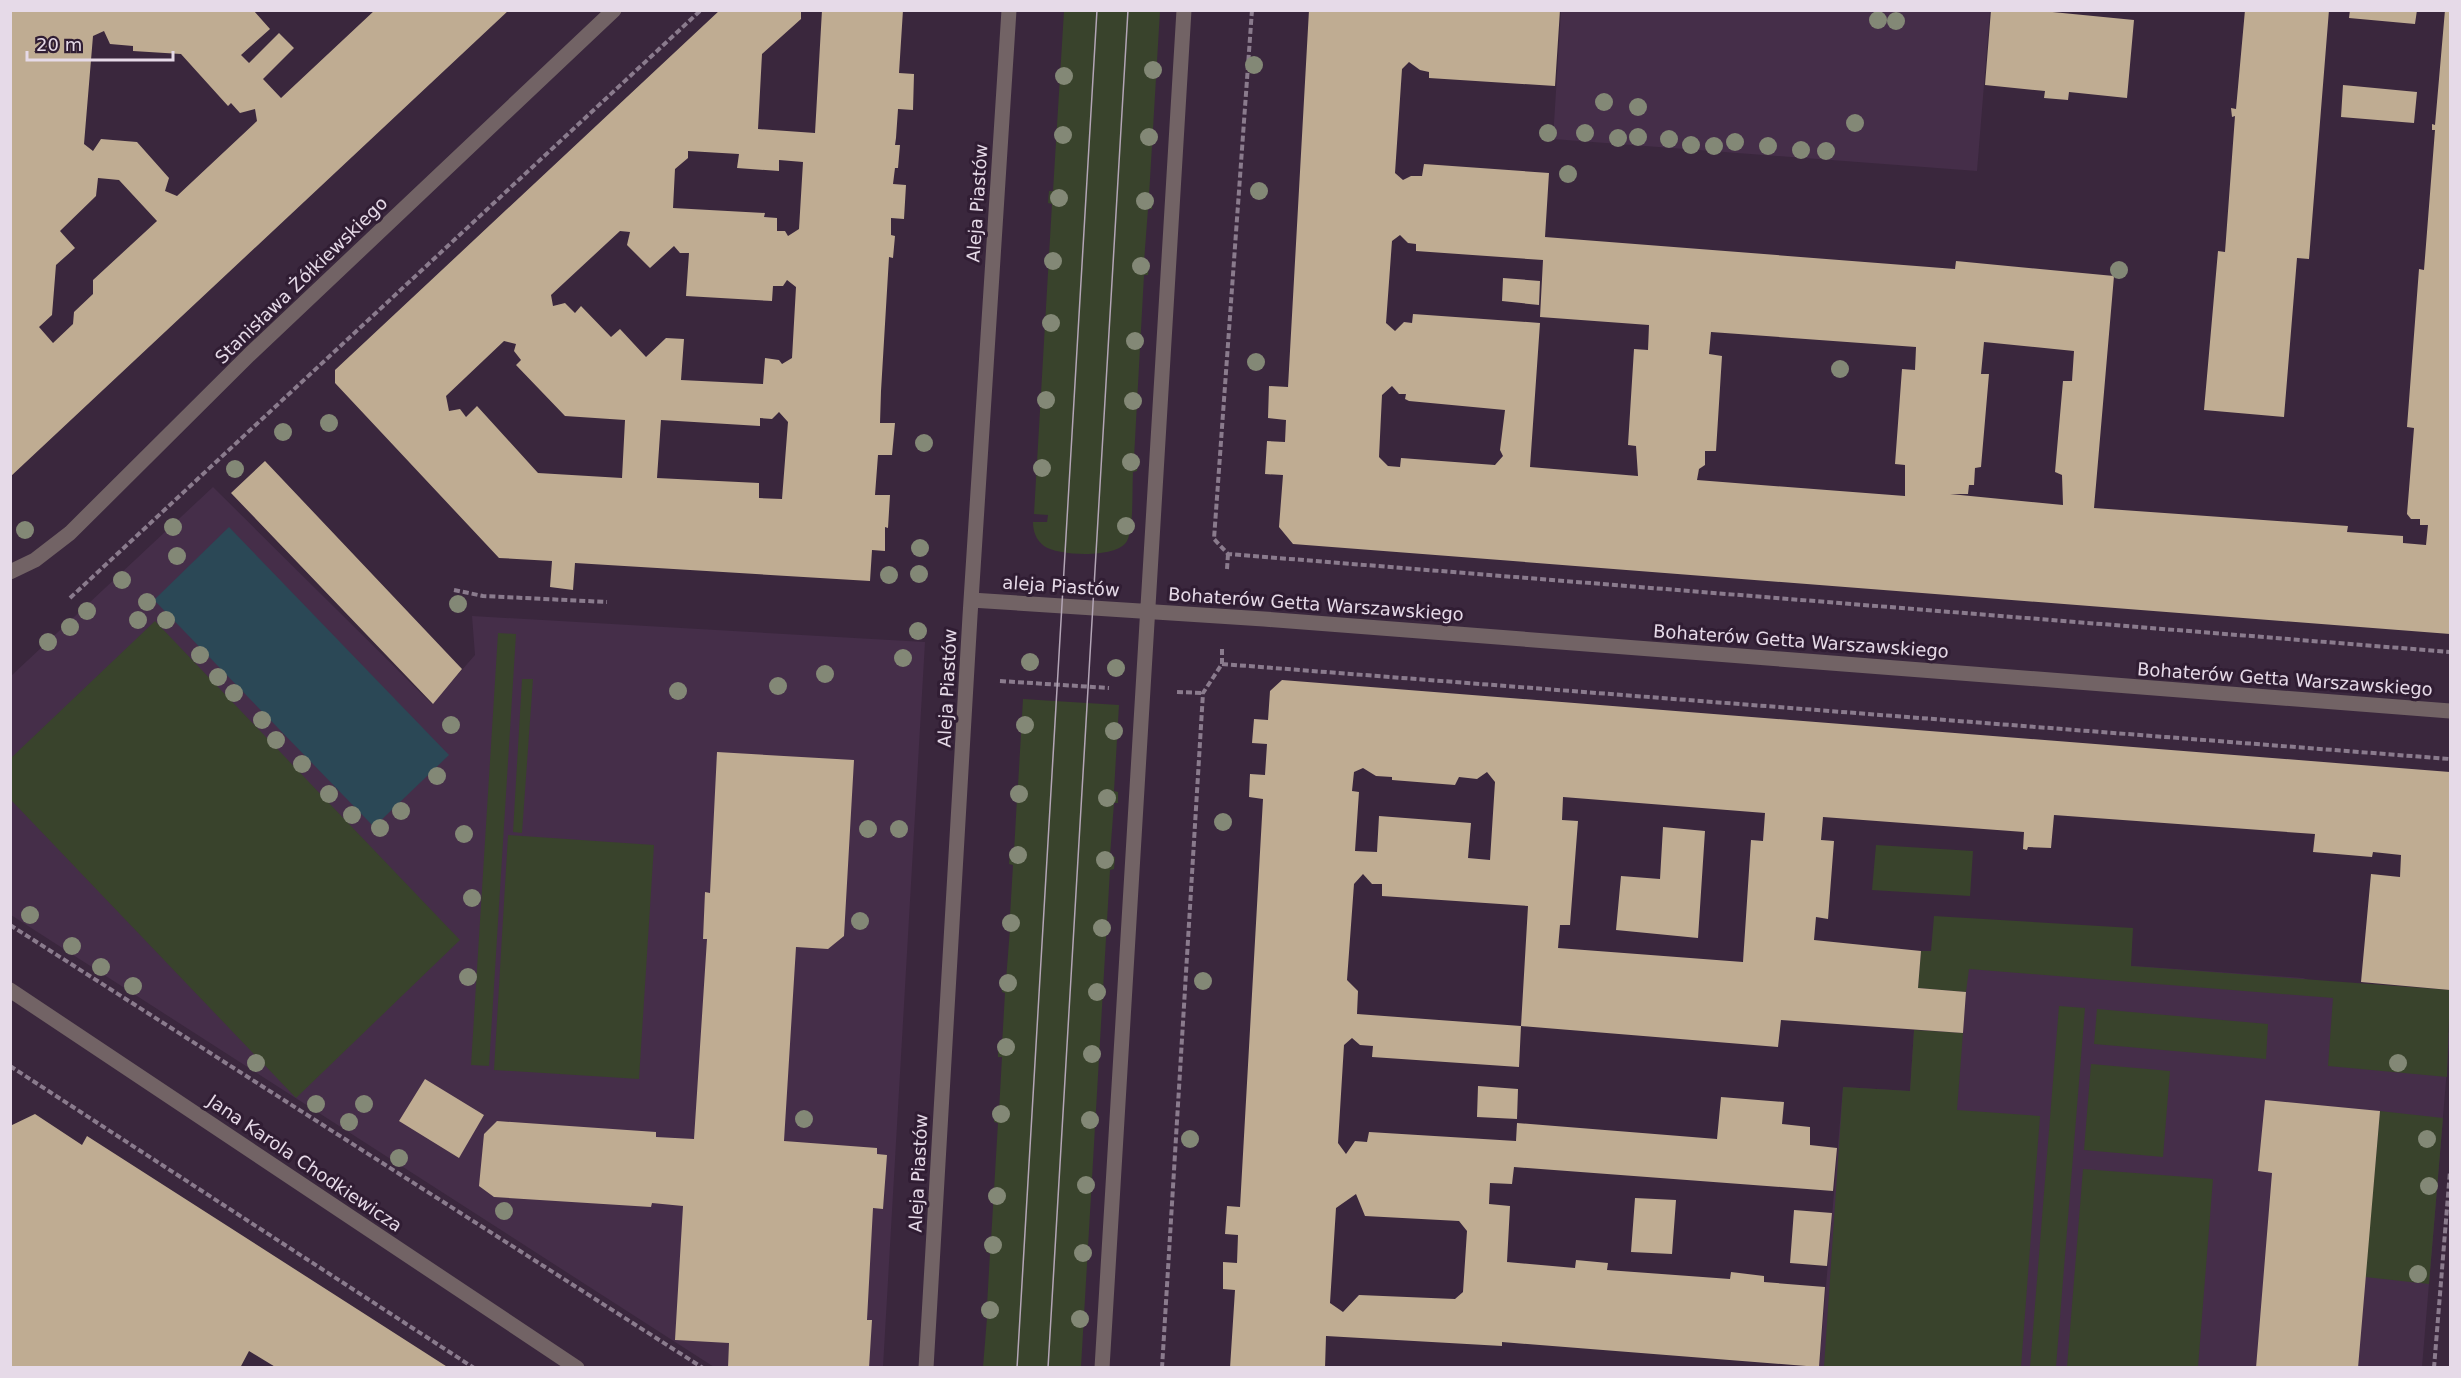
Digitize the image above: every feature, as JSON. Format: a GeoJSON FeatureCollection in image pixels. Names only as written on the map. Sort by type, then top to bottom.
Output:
{"type":"FeatureCollection","features":[{"type":"Feature","properties":{"kind":"street","name":"Stanisława Żółkiewskiego"},"geometry":{"type":"LineString","coordinates":[[10,572],[35,560],[70,532],[249,355],[614,10]]}},
{"type":"Feature","properties":{"kind":"street","name":"Aleja Piastów"},"geometry":{"type":"LineString","coordinates":[[926,1368],[971,600],[1009,10]]}},
{"type":"Feature","properties":{"kind":"street"},"geometry":{"type":"LineString","coordinates":[[1102,1368],[1184,10]]}},
{"type":"Feature","properties":{"kind":"street","name":"aleja Piastów"},"geometry":{"type":"LineString","coordinates":[[971,600],[1148,611]]}},
{"type":"Feature","properties":{"kind":"street","name":"Bohaterów Getta Warszawskiego"},"geometry":{"type":"LineString","coordinates":[[1148,611],[2451,711]]}},
{"type":"Feature","properties":{"kind":"street","name":"Jana Karola Chodkiewicza"},"geometry":{"type":"LineString","coordinates":[[10,990],[577,1368]]}},
{"type":"Feature","properties":{"kind":"path"},"geometry":{"type":"LineString","coordinates":[[70,598],[701,10]]}},
{"type":"Feature","properties":{"kind":"path"},"geometry":{"type":"LineString","coordinates":[[1252,10],[1214,539],[1228,554],[2451,652]]}},
{"type":"Feature","properties":{"kind":"path"},"geometry":{"type":"LineString","coordinates":[[1227,569],[1228,554]]}},
{"type":"Feature","properties":{"kind":"path"},"geometry":{"type":"LineString","coordinates":[[454,590],[483,596],[607,602]]}},
{"type":"Feature","properties":{"kind":"path"},"geometry":{"type":"LineString","coordinates":[[1162,1368],[1203,693],[1222,664],[1222,646]]}},
{"type":"Feature","properties":{"kind":"path"},"geometry":{"type":"LineString","coordinates":[[1222,664],[2451,759]]}},
{"type":"Feature","properties":{"kind":"path"},"geometry":{"type":"LineString","coordinates":[[967,679],[1203,693]]}},
{"type":"Feature","properties":{"kind":"path"},"geometry":{"type":"LineString","coordinates":[[10,925],[703,1368]]}},
{"type":"Feature","properties":{"kind":"path"},"geometry":{"type":"LineString","coordinates":[[10,1065],[474,1368]]}},
{"type":"Feature","properties":{"kind":"path"},"geometry":{"type":"LineString","coordinates":[[2434,1368],[2451,1171]]}},
{"type":"Feature","properties":{"kind":"shaded area"},"geometry":{"type":"Polygon","coordinates":[[[1561,11],[1990,11],[1977,171],[1553,139],[1561,11]]]}},
{"type":"Feature","properties":{"kind":"shaded area"},"geometry":{"type":"Polygon","coordinates":[[[213,487],[432,704],[475,655],[472,616],[925,642],[883,1367],[714,1367],[11,915],[11,676],[213,487]]]}},
{"type":"Feature","properties":{"kind":"shaded area"},"geometry":{"type":"Polygon","coordinates":[[[1921,951],[2303,978],[2450,1033],[2422,1367],[1819,1368],[1843,1087],[1910,1091],[1914,1030],[1963,1033],[1966,992],[1918,988],[1921,951]]]}},
{"type":"Feature","properties":{"kind":"green space"},"geometry":{"type":"Polygon","coordinates":[[[1064,11],[1160,11],[1149,196],[1153,197],[1152,209],[1148,209],[1144,262],[1149,264],[1148,275],[1144,275],[1134,458],[1137,459],[1137,471],[1133,472],[1131,527],[1127,541],[1121,547],[1112,551],[1087,554],[1061,552],[1044,546],[1036,535],[1033,522],[1047,522],[1048,515],[1034,514],[1052,204],[1048,203],[1049,191],[1053,191],[1064,11]]]}},
{"type":"Feature","properties":{"kind":"green space"},"geometry":{"type":"Polygon","coordinates":[[[155,621],[460,940],[296,1098],[11,800],[11,758],[155,621]]]}},
{"type":"Feature","properties":{"kind":"green space"},"geometry":{"type":"Polygon","coordinates":[[[498,633],[516,634],[489,1066],[471,1065],[498,633]]]}},
{"type":"Feature","properties":{"kind":"green space"},"geometry":{"type":"Polygon","coordinates":[[[522,679],[533,679],[522,833],[513,832],[522,679]]]}},
{"type":"Feature","properties":{"kind":"green space"},"geometry":{"type":"Polygon","coordinates":[[[1023,699],[1119,705],[1114,791],[1118,792],[1118,803],[1114,803],[1110,856],[1115,857],[1114,869],[1110,870],[1081,1367],[983,1367],[987,1318],[983,1317],[984,1305],[987,1306],[990,1253],[986,1252],[987,1241],[991,1240],[998,1123],[994,1122],[995,1111],[999,1111],[1002,1057],[998,1057],[998,1045],[1002,1045],[1005,993],[1002,992],[1003,981],[1006,980],[1010,929],[1006,928],[1006,916],[1010,916],[1013,865],[1009,864],[1010,852],[1014,852],[1017,798],[1013,798],[1014,786],[1018,786],[1023,699]]]}},
{"type":"Feature","properties":{"kind":"green space"},"geometry":{"type":"Polygon","coordinates":[[[508,835],[654,845],[639,1079],[494,1070],[508,835]]]}},
{"type":"Feature","properties":{"kind":"green space"},"geometry":{"type":"Polygon","coordinates":[[[1876,845],[1973,851],[1970,896],[1872,890],[1876,845]]]}},
{"type":"Feature","properties":{"kind":"green space"},"geometry":{"type":"Polygon","coordinates":[[[1934,916],[2133,928],[2131,966],[2450,990],[2447,1077],[2328,1066],[2333,998],[1969,969],[1966,992],[1918,988],[1921,951],[1931,951],[1934,916]]]}},
{"type":"Feature","properties":{"kind":"green space"},"geometry":{"type":"Polygon","coordinates":[[[2059,1006],[2085,1008],[2056,1367],[2030,1367],[2059,1006]]]}},
{"type":"Feature","properties":{"kind":"green space"},"geometry":{"type":"Polygon","coordinates":[[[2097,1009],[2268,1024],[2266,1059],[2094,1044],[2097,1009]]]}},
{"type":"Feature","properties":{"kind":"green space"},"geometry":{"type":"Polygon","coordinates":[[[1914,1030],[1963,1033],[1957,1110],[2040,1116],[2021,1367],[1824,1367],[1843,1087],[1910,1091],[1914,1030]]]}},
{"type":"Feature","properties":{"kind":"green space"},"geometry":{"type":"Polygon","coordinates":[[[2091,1064],[2170,1071],[2163,1157],[2084,1150],[2091,1064]]]}},
{"type":"Feature","properties":{"kind":"green space"},"geometry":{"type":"Polygon","coordinates":[[[2380,1111],[2443,1118],[2429,1284],[2365,1277],[2380,1111]]]}},
{"type":"Feature","properties":{"kind":"green space"},"geometry":{"type":"Polygon","coordinates":[[[2083,1169],[2213,1179],[2198,1367],[2067,1367],[2083,1169]]]}},
{"type":"Feature","properties":{"kind":"water"},"geometry":{"type":"Polygon","coordinates":[[[229,527],[449,755],[374,827],[154,600],[229,527]]]}},
{"type":"Feature","properties":{"kind":"building"},"geometry":{"type":"Polygon","coordinates":[[[10,10],[253,10],[270,29],[241,55],[249,63],[279,33],[294,48],[263,79],[281,98],[375,10],[509,10],[10,477],[10,10]],[[104,31],[93,36],[84,144],[93,151],[101,139],[137,142],[169,178],[165,191],[177,196],[257,121],[255,109],[240,113],[231,103],[228,106],[181,54],[133,51],[133,46],[110,44],[104,31]],[[98,178],[96,196],[60,231],[75,248],[56,265],[52,315],[39,327],[53,343],[73,324],[74,312],[93,294],[93,280],[157,221],[119,180],[98,178]]]}},
{"type":"Feature","properties":{"kind":"building"},"geometry":{"type":"Polygon","coordinates":[[[720,10],[801,10],[801,19],[762,54],[758,129],[815,133],[822,10],[903,10],[899,73],[914,74],[913,110],[898,109],[895,145],[900,145],[898,168],[895,168],[893,184],[906,185],[904,219],[891,218],[891,235],[895,236],[893,258],[889,257],[880,423],[895,423],[892,455],[878,455],[875,495],[890,495],[888,528],[885,527],[885,551],[872,550],[870,581],[575,563],[573,590],[550,587],[552,561],[499,558],[335,383],[335,370],[720,10]],[[688,151],[688,158],[675,169],[673,208],[765,213],[764,217],[777,218],[777,231],[785,231],[788,236],[799,229],[803,162],[779,160],[779,171],[737,168],[739,154],[688,151]],[[620,231],[551,295],[553,306],[565,303],[575,313],[581,306],[611,337],[620,329],[646,357],[666,338],[684,339],[681,380],[763,384],[765,358],[779,360],[782,364],[792,358],[796,287],[787,280],[783,286],[773,286],[772,301],[686,296],[689,253],[680,253],[674,246],[650,268],[627,245],[630,232],[620,231]],[[504,341],[446,396],[449,411],[460,409],[466,417],[477,406],[538,473],[622,478],[625,420],[565,416],[516,365],[521,360],[514,351],[516,344],[504,341]],[[779,412],[772,419],[760,418],[760,426],[661,420],[657,478],[759,483],[759,498],[782,499],[788,422],[779,412]]]}},
{"type":"Feature","properties":{"kind":"building"},"geometry":{"type":"Polygon","coordinates":[[[1309,10],[1560,10],[1555,86],[1429,78],[1429,72],[1420,70],[1409,62],[1402,69],[1395,173],[1403,180],[1411,176],[1422,176],[1424,164],[1549,173],[1545,237],[1955,269],[1956,261],[2114,276],[2094,508],[2348,526],[2347,532],[2403,536],[2403,543],[2426,545],[2428,525],[2420,525],[2420,519],[2411,519],[2407,514],[2414,428],[2407,427],[2419,269],[2424,270],[2435,130],[2432,130],[2432,124],[2435,125],[2445,10],[2450,10],[2450,634],[1293,544],[1279,527],[1283,475],[1265,474],[1267,441],[1285,442],[1286,420],[1268,418],[1269,386],[1288,387],[1309,10]],[[1400,235],[1392,241],[1386,323],[1395,331],[1404,322],[1412,323],[1413,314],[1540,323],[1530,467],[1638,476],[1636,446],[1628,445],[1634,349],[1648,350],[1649,325],[1540,317],[1543,260],[1416,251],[1416,244],[1408,243],[1400,235]],[[1711,332],[1709,354],[1722,356],[1716,451],[1705,451],[1705,465],[1699,469],[1697,480],[1905,496],[1905,465],[1895,464],[1902,369],[1915,370],[1916,347],[1711,332]],[[1984,342],[1981,374],[1989,374],[1981,467],[1975,468],[1974,485],[1969,485],[1968,494],[1950,494],[2063,505],[2062,475],[2055,472],[2063,381],[2072,381],[2074,351],[1984,342]],[[1392,386],[1382,395],[1379,457],[1388,466],[1400,467],[1401,458],[1495,465],[1503,456],[1500,450],[1505,410],[1409,401],[1405,399],[1406,394],[1399,394],[1392,386]]]}},
{"type":"Feature","properties":{"kind":"building"},"geometry":{"type":"Polygon","coordinates":[[[1991,10],[2032,10],[2134,20],[2127,98],[2069,92],[2068,100],[2044,98],[2045,91],[1985,85],[1991,10]]]}},
{"type":"Feature","properties":{"kind":"building"},"geometry":{"type":"Polygon","coordinates":[[[2245,10],[2329,10],[2309,259],[2297,258],[2284,417],[2204,410],[2218,251],[2225,252],[2235,116],[2232,117],[2231,108],[2236,109],[2245,10]]]}},
{"type":"Feature","properties":{"kind":"building"},"geometry":{"type":"Polygon","coordinates":[[[2350,10],[2417,10],[2415,24],[2349,18],[2350,10]]]}},
{"type":"Feature","properties":{"kind":"building"},"geometry":{"type":"Polygon","coordinates":[[[2343,85],[2417,92],[2414,123],[2341,117],[2343,85]]]}},
{"type":"Feature","properties":{"kind":"building"},"geometry":{"type":"Polygon","coordinates":[[[1503,278],[1540,281],[1539,305],[1502,301],[1503,278]]]}},
{"type":"Feature","properties":{"kind":"building"},"geometry":{"type":"Polygon","coordinates":[[[265,461],[462,669],[433,704],[231,493],[265,461]]]}},
{"type":"Feature","properties":{"kind":"building"},"geometry":{"type":"Polygon","coordinates":[[[1282,680],[2450,772],[2450,990],[2361,982],[2371,874],[2400,877],[2401,855],[2373,852],[2372,857],[2313,852],[2315,834],[2054,815],[2051,848],[2028,847],[2027,850],[2023,849],[2024,832],[1823,817],[1821,840],[1834,841],[1828,919],[1816,917],[1814,940],[1921,951],[1918,988],[1966,992],[1963,1033],[1781,1020],[1778,1047],[1521,1026],[1519,1067],[1372,1057],[1373,1046],[1360,1045],[1352,1038],[1344,1045],[1338,1143],[1346,1154],[1355,1141],[1367,1142],[1369,1132],[1516,1141],[1517,1123],[1717,1139],[1721,1097],[1784,1102],[1782,1124],[1810,1127],[1810,1145],[1837,1148],[1833,1191],[1514,1167],[1512,1184],[1490,1183],[1489,1204],[1510,1206],[1507,1262],[1575,1268],[1576,1260],[1608,1263],[1607,1270],[1730,1279],[1731,1272],[1764,1276],[1764,1282],[1825,1287],[1819,1367],[1502,1342],[1502,1346],[1326,1336],[1325,1368],[1230,1368],[1235,1290],[1223,1289],[1223,1262],[1237,1263],[1238,1235],[1225,1234],[1227,1206],[1240,1207],[1263,799],[1249,797],[1250,774],[1265,775],[1267,744],[1252,743],[1254,719],[1268,720],[1270,691],[1282,680]],[[1363,768],[1354,772],[1352,791],[1359,792],[1355,851],[1377,852],[1379,816],[1471,823],[1468,858],[1490,860],[1495,782],[1487,772],[1477,779],[1459,777],[1455,785],[1392,780],[1392,777],[1376,776],[1363,768]],[[1563,797],[1562,820],[1578,821],[1570,925],[1560,925],[1558,948],[1743,962],[1751,840],[1763,841],[1765,813],[1563,797]],[[1363,874],[1354,884],[1347,980],[1358,991],[1357,1014],[1521,1026],[1528,906],[1382,896],[1382,884],[1372,884],[1363,874]],[[1356,1194],[1336,1208],[1330,1303],[1343,1312],[1359,1295],[1455,1299],[1463,1292],[1467,1231],[1459,1221],[1365,1216],[1356,1194]]]}},
{"type":"Feature","properties":{"kind":"building"},"geometry":{"type":"Polygon","coordinates":[[[717,752],[854,760],[844,936],[828,949],[796,947],[784,1141],[877,1148],[877,1154],[887,1155],[883,1209],[873,1208],[867,1320],[872,1320],[869,1368],[728,1368],[729,1343],[675,1340],[683,1206],[652,1203],[651,1207],[494,1197],[479,1186],[484,1134],[497,1121],[656,1132],[656,1137],[694,1139],[707,939],[703,939],[705,892],[710,893],[717,752]]]}},
{"type":"Feature","properties":{"kind":"building"},"geometry":{"type":"Polygon","coordinates":[[[1663,827],[1705,831],[1698,938],[1616,930],[1621,876],[1660,879],[1663,827]]]}},
{"type":"Feature","properties":{"kind":"building"},"geometry":{"type":"Polygon","coordinates":[[[425,1079],[484,1115],[459,1158],[399,1121],[425,1079]]]}},
{"type":"Feature","properties":{"kind":"building"},"geometry":{"type":"Polygon","coordinates":[[[1478,1086],[1518,1089],[1517,1119],[1477,1117],[1478,1086]]]}},
{"type":"Feature","properties":{"kind":"building"},"geometry":{"type":"Polygon","coordinates":[[[2265,1100],[2380,1111],[2358,1368],[2256,1368],[2272,1173],[2258,1171],[2265,1100]]]}},
{"type":"Feature","properties":{"kind":"building"},"geometry":{"type":"Polygon","coordinates":[[[35,1114],[82,1145],[87,1136],[449,1368],[277,1368],[249,1351],[240,1368],[10,1368],[10,1126],[35,1114]]]}},
{"type":"Feature","properties":{"kind":"building"},"geometry":{"type":"Polygon","coordinates":[[[1635,1198],[1676,1200],[1672,1254],[1631,1252],[1635,1198]]]}},
{"type":"Feature","properties":{"kind":"building"},"geometry":{"type":"Polygon","coordinates":[[[1794,1210],[1832,1213],[1827,1266],[1790,1263],[1794,1210]]]}},
{"type":"Feature","properties":{"kind":"tram line"},"geometry":{"type":"LineString","coordinates":[[1017,1368],[1097,10]]}},
{"type":"Feature","properties":{"kind":"tram line"},"geometry":{"type":"LineString","coordinates":[[1048,1368],[1128,10]]}}]}
